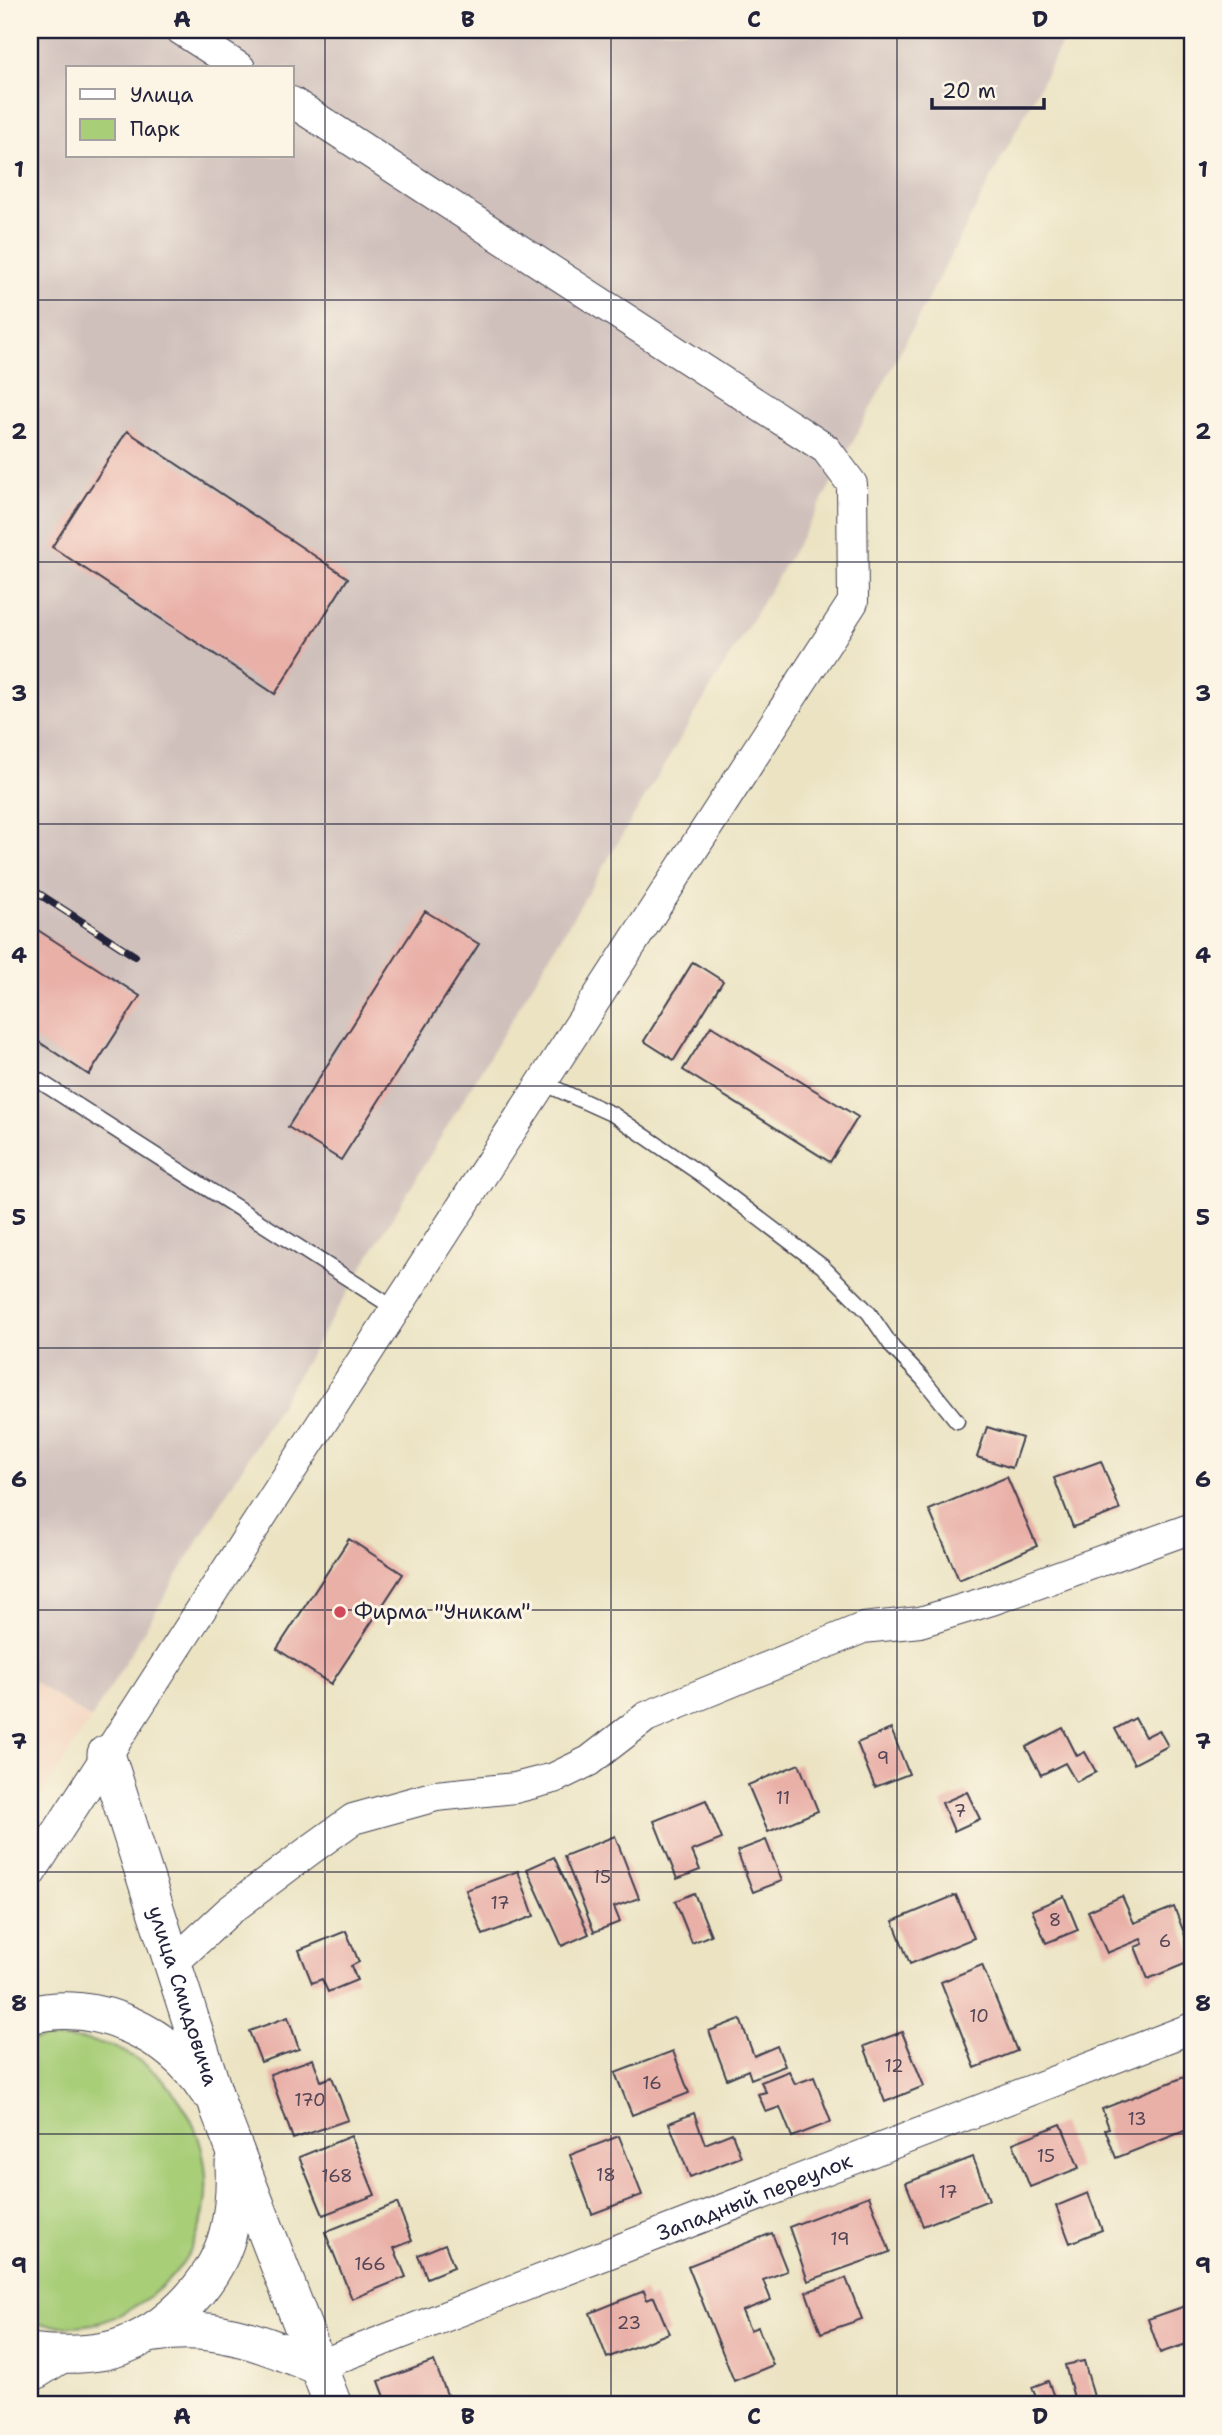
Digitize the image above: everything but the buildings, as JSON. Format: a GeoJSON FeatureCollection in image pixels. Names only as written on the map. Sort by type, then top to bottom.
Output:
{"type":"FeatureCollection","features":[{"type":"Feature","properties":{"kind":"street"},"geometry":{"type":"LineString","coordinates":[[181,30],[237,66]]}},
{"type":"Feature","properties":{"kind":"street"},"geometry":{"type":"LineString","coordinates":[[30,1874],[853,601],[852,484],[827,449],[294,103]]}},
{"type":"Feature","properties":{"kind":"street"},"geometry":{"type":"LineString","coordinates":[[172,1964],[229,1911],[354,1819],[436,1796],[515,1788],[554,1778],[589,1761],[646,1717],[863,1629],[920,1622],[992,1600],[1192,1528]]}},
{"type":"Feature","properties":{"kind":"street","name":"улица Смидовича"},"geometry":{"type":"LineString","coordinates":[[106,1754],[219,2109],[333,2405]]}},
{"type":"Feature","properties":{"kind":"street"},"geometry":{"type":"LineString","coordinates":[[30,2015],[40,2012],[83,2012],[126,2022],[163,2043],[195,2072],[219,2109],[233,2150],[236,2193],[228,2235],[210,2274],[182,2308],[148,2334]]}},
{"type":"Feature","properties":{"kind":"street","name":"Западный переулок"},"geometry":{"type":"LineString","coordinates":[[317,2366],[1192,2028]]}},
{"type":"Feature","properties":{"kind":"street"},"geometry":{"type":"LineString","coordinates":[[30,2378],[47,2354],[107,2350],[148,2334],[178,2329],[230,2334],[317,2366]]}},
{"type":"Feature","properties":{"kind":"lane"},"geometry":{"type":"LineString","coordinates":[[30,1075],[394,1308]]}},
{"type":"Feature","properties":{"kind":"lane"},"geometry":{"type":"LineString","coordinates":[[541,1082],[614,1115],[699,1173],[822,1266],[869,1313],[893,1348],[923,1379],[957,1421]]}},
{"type":"Feature","properties":{"kind":"shaded area"},"geometry":{"type":"Polygon","coordinates":[[[30,30],[1069,30],[813,518],[91,1719],[30,1679],[30,30]]]}},
{"type":"Feature","properties":{"kind":"shaded area"},"geometry":{"type":"Polygon","coordinates":[[[30,1679],[91,1719],[30,1812],[30,1679]]]}},
{"type":"Feature","properties":{"kind":"green space"},"geometry":{"type":"Polygon","coordinates":[[[42,2039],[98,2042],[116,2048],[150,2069],[176,2096],[195,2128],[205,2163],[206,2200],[197,2235],[179,2268],[138,2304],[112,2318],[89,2325],[30,2323],[30,2042],[42,2039]]]}},
{"type":"Feature","properties":{"kind":"railway"},"geometry":{"type":"LineString","coordinates":[[30,888],[135,956]]}},
{"type":"Feature","properties":{"kind":"place","name":"Фирма \"Уникам\""},"geometry":{"type":"Point","coordinates":[340,1612]}}]}
